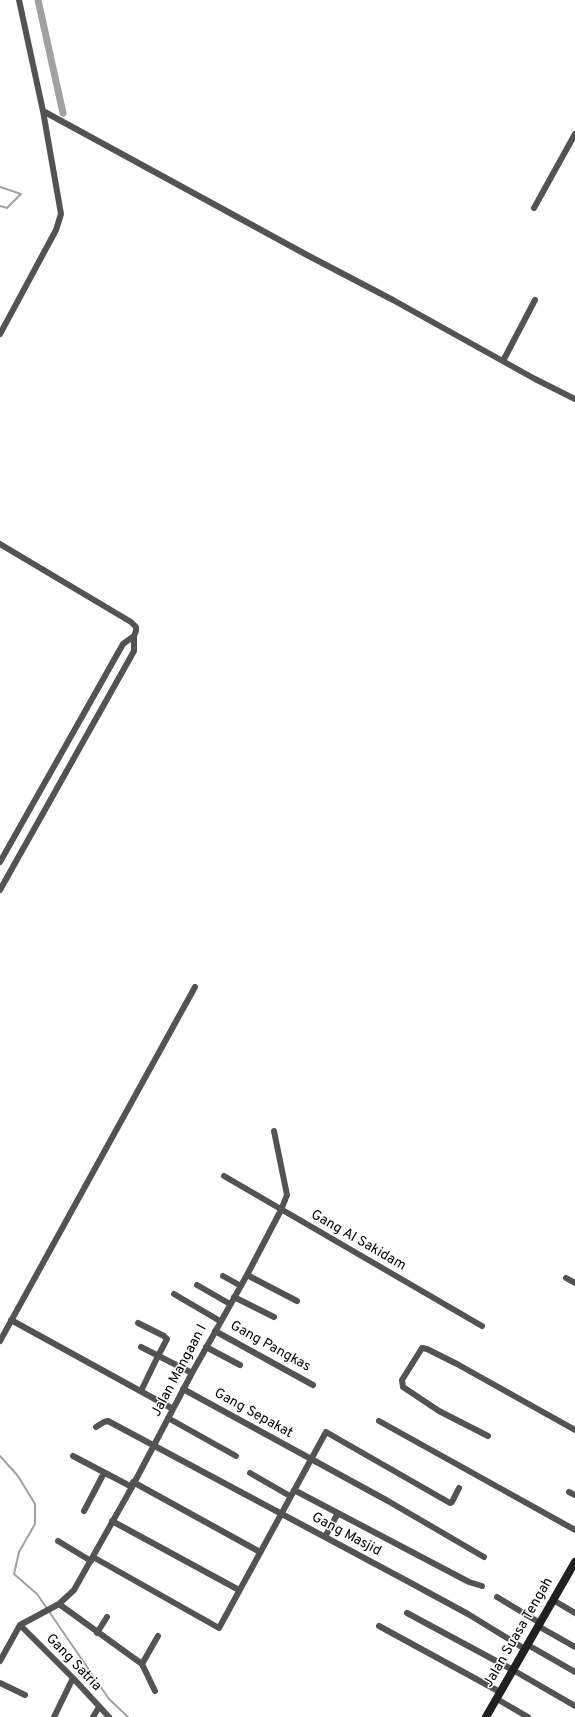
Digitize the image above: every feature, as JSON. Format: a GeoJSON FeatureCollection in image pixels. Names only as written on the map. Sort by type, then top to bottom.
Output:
{"type":"FeatureCollection","features":[{"type":"Feature","properties":{"kind":"street"},"geometry":{"type":"LineString","coordinates":[[0,334],[60,220],[60,208],[44,111],[19,0]]}},
{"type":"Feature","properties":{"kind":"street"},"geometry":{"type":"LineString","coordinates":[[44,111],[54,118],[575,399]]}},
{"type":"Feature","properties":{"kind":"street"},"geometry":{"type":"LineString","coordinates":[[534,208],[575,134]]}},
{"type":"Feature","properties":{"kind":"street"},"geometry":{"type":"LineString","coordinates":[[503,361],[535,300]]}},
{"type":"Feature","properties":{"kind":"street"},"geometry":{"type":"LineString","coordinates":[[0,544],[131,622],[136,627],[134,636],[134,651],[0,890]]}},
{"type":"Feature","properties":{"kind":"street"},"geometry":{"type":"LineString","coordinates":[[0,862],[123,644],[134,636]]}},
{"type":"Feature","properties":{"kind":"street"},"geometry":{"type":"LineString","coordinates":[[0,1341],[195,987]]}},
{"type":"Feature","properties":{"kind":"street","name":"Jalan Mangaan I"},"geometry":{"type":"LineString","coordinates":[[20,1625],[59,1604],[74,1590],[133,1485],[183,1389],[241,1286],[281,1210],[287,1196],[274,1131]]}},
{"type":"Feature","properties":{"kind":"street","name":"Gang Al Sakidam"},"geometry":{"type":"LineString","coordinates":[[224,1176],[482,1326]]}},
{"type":"Feature","properties":{"kind":"street"},"geometry":{"type":"LineString","coordinates":[[247,1275],[297,1301]]}},
{"type":"Feature","properties":{"kind":"street"},"geometry":{"type":"LineString","coordinates":[[223,1276],[241,1286]]}},
{"type":"Feature","properties":{"kind":"street"},"geometry":{"type":"LineString","coordinates":[[566,1278],[575,1283]]}},
{"type":"Feature","properties":{"kind":"street"},"geometry":{"type":"LineString","coordinates":[[197,1285],[230,1304]]}},
{"type":"Feature","properties":{"kind":"street"},"geometry":{"type":"LineString","coordinates":[[174,1294],[220,1321]]}},
{"type":"Feature","properties":{"kind":"street"},"geometry":{"type":"LineString","coordinates":[[234,1297],[274,1317]]}},
{"type":"Feature","properties":{"kind":"street"},"geometry":{"type":"LineString","coordinates":[[11,1320],[173,1408]]}},
{"type":"Feature","properties":{"kind":"street"},"geometry":{"type":"LineString","coordinates":[[138,1323],[167,1338],[141,1391]]}},
{"type":"Feature","properties":{"kind":"street","name":"Gang Pangkas"},"geometry":{"type":"LineString","coordinates":[[215,1331],[313,1385]]}},
{"type":"Feature","properties":{"kind":"street"},"geometry":{"type":"LineString","coordinates":[[141,1347],[192,1373]]}},
{"type":"Feature","properties":{"kind":"street"},"geometry":{"type":"LineString","coordinates":[[206,1347],[240,1365]]}},
{"type":"Feature","properties":{"kind":"street"},"geometry":{"type":"LineString","coordinates":[[488,1436],[439,1411],[403,1387],[402,1380],[422,1348],[425,1348],[457,1364],[575,1430]]}},
{"type":"Feature","properties":{"kind":"street","name":"Gang Sepakat"},"geometry":{"type":"LineString","coordinates":[[183,1389],[310,1460],[388,1501],[484,1557]]}},
{"type":"Feature","properties":{"kind":"street"},"geometry":{"type":"LineString","coordinates":[[168,1418],[236,1456]]}},
{"type":"Feature","properties":{"kind":"street","name":"Gang Masjid"},"geometry":{"type":"LineString","coordinates":[[96,1427],[108,1421],[575,1672]]}},
{"type":"Feature","properties":{"kind":"street"},"geometry":{"type":"LineString","coordinates":[[379,1421],[575,1530]]}},
{"type":"Feature","properties":{"kind":"street"},"geometry":{"type":"LineString","coordinates":[[58,1541],[219,1628],[326,1432],[450,1503],[452,1502],[459,1488]]}},
{"type":"Feature","properties":{"kind":"street"},"geometry":{"type":"LineString","coordinates":[[73,1456],[104,1473],[133,1485],[260,1552]]}},
{"type":"Feature","properties":{"kind":"street"},"geometry":{"type":"LineString","coordinates":[[84,1511],[104,1473]]}},
{"type":"Feature","properties":{"kind":"street"},"geometry":{"type":"LineString","coordinates":[[250,1473],[290,1496]]}},
{"type":"Feature","properties":{"kind":"street"},"geometry":{"type":"LineString","coordinates":[[294,1490],[469,1582],[482,1586]]}},
{"type":"Feature","properties":{"kind":"street"},"geometry":{"type":"LineString","coordinates":[[569,1492],[575,1495]]}},
{"type":"Feature","properties":{"kind":"street"},"geometry":{"type":"LineString","coordinates":[[325,1537],[338,1513]]}},
{"type":"Feature","properties":{"kind":"street"},"geometry":{"type":"LineString","coordinates":[[112,1521],[239,1590]]}},
{"type":"Feature","properties":{"kind":"street","name":"Jalan Suasa Tengah"},"geometry":{"type":"LineString","coordinates":[[487,1717],[575,1562]]}},
{"type":"Feature","properties":{"kind":"street"},"geometry":{"type":"LineString","coordinates":[[497,1597],[575,1647]]}},
{"type":"Feature","properties":{"kind":"street"},"geometry":{"type":"LineString","coordinates":[[553,1600],[575,1613]]}},
{"type":"Feature","properties":{"kind":"street"},"geometry":{"type":"LineString","coordinates":[[59,1604],[97,1633],[142,1664],[155,1691]]}},
{"type":"Feature","properties":{"kind":"street"},"geometry":{"type":"LineString","coordinates":[[407,1613],[513,1670],[575,1706]]}},
{"type":"Feature","properties":{"kind":"street"},"geometry":{"type":"LineString","coordinates":[[97,1633],[107,1617]]}},
{"type":"Feature","properties":{"kind":"street"},"geometry":{"type":"LineString","coordinates":[[0,1661],[20,1625]]}},
{"type":"Feature","properties":{"kind":"street","name":"Gang Satria"},"geometry":{"type":"LineString","coordinates":[[20,1625],[73,1678],[109,1717]]}},
{"type":"Feature","properties":{"kind":"street"},"geometry":{"type":"LineString","coordinates":[[379,1626],[498,1696],[528,1717]]}},
{"type":"Feature","properties":{"kind":"street"},"geometry":{"type":"LineString","coordinates":[[142,1664],[158,1636]]}},
{"type":"Feature","properties":{"kind":"street"},"geometry":{"type":"LineString","coordinates":[[54,1717],[73,1678]]}},
{"type":"Feature","properties":{"kind":"street"},"geometry":{"type":"LineString","coordinates":[[0,1683],[25,1695]]}},
{"type":"Feature","properties":{"kind":"street"},"geometry":{"type":"LineString","coordinates":[[94,1717],[99,1707]]}},
{"type":"Feature","properties":{"kind":"waterway"},"geometry":{"type":"LineString","coordinates":[[38,0],[63,113]]}},
{"type":"Feature","properties":{"kind":"waterway"},"geometry":{"type":"LineString","coordinates":[[0,187],[21,194],[7,208],[0,206]]}},
{"type":"Feature","properties":{"kind":"waterway"},"geometry":{"type":"LineString","coordinates":[[0,1456],[18,1476],[35,1504],[35,1524],[19,1552],[14,1574],[37,1594],[109,1699],[128,1717]]}}]}
